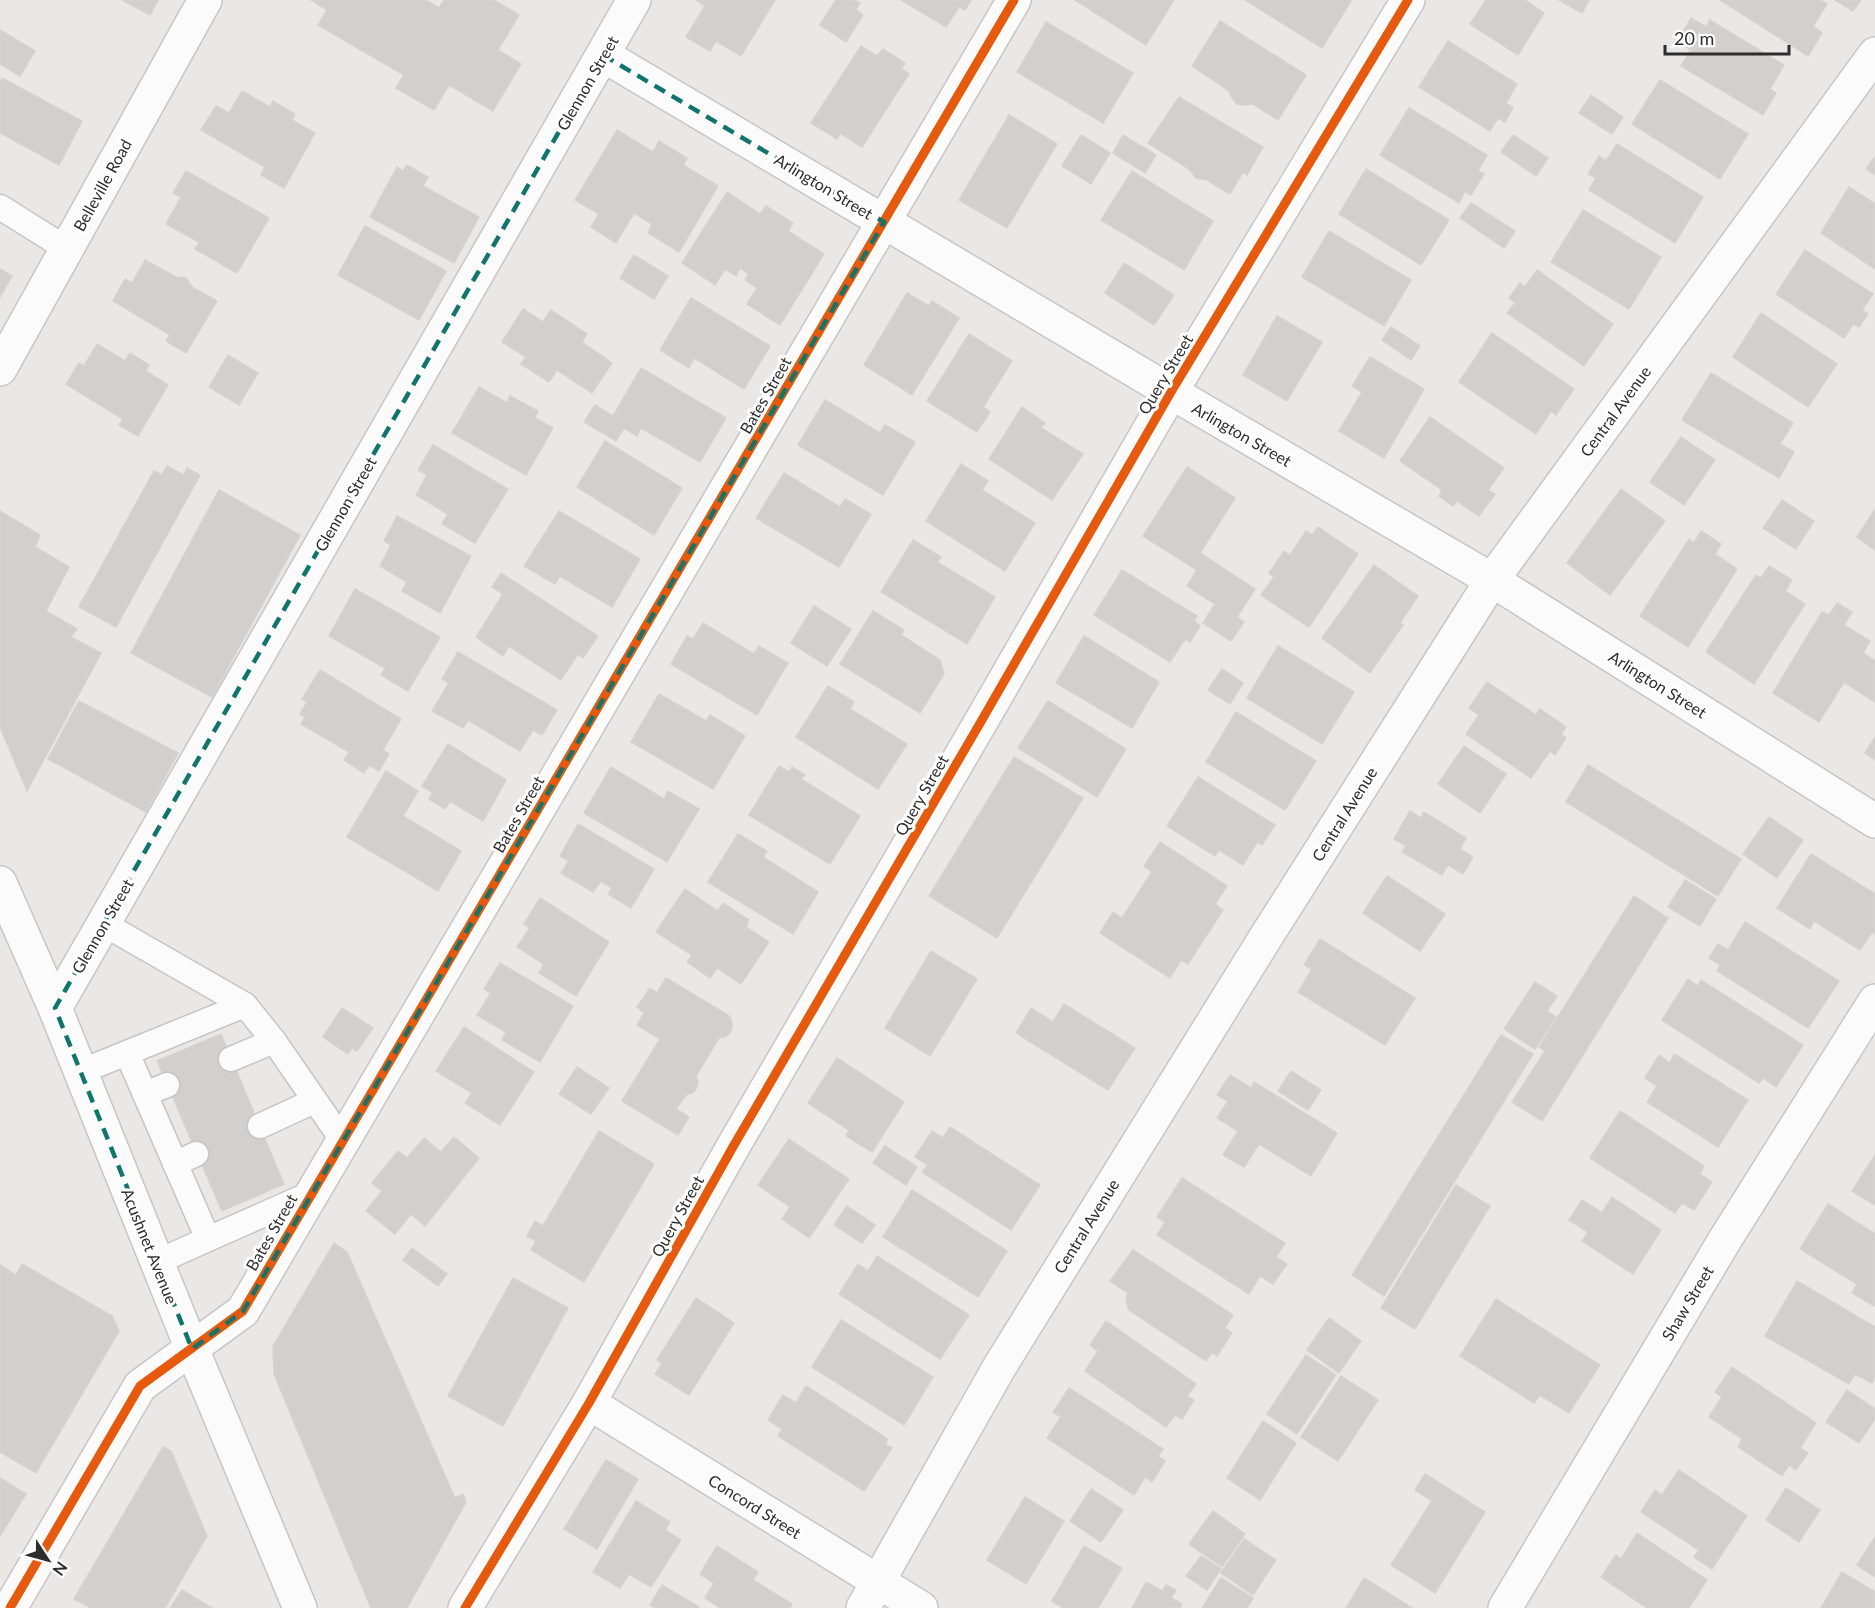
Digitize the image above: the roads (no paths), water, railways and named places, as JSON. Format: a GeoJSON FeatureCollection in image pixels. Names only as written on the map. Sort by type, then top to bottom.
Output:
{"type":"FeatureCollection","features":[{"type":"Feature","properties":{"kind":"street","name":"Belleville Road"},"geometry":{"type":"LineString","coordinates":[[0,369],[205,0]]}},
{"type":"Feature","properties":{"kind":"street","name":"Glennon Street"},"geometry":{"type":"LineString","coordinates":[[55,1008],[634,0]]}},
{"type":"Feature","properties":{"kind":"street","name":"Bates Street"},"geometry":{"type":"LineString","coordinates":[[10,1608],[140,1386],[243,1311],[1014,0]]}},
{"type":"Feature","properties":{"kind":"street","name":"Query Street"},"geometry":{"type":"LineString","coordinates":[[465,1608],[589,1403],[734,1145],[1171,392],[1408,0]]}},
{"type":"Feature","properties":{"kind":"street","name":"Central Avenue"},"geometry":{"type":"LineString","coordinates":[[871,1595],[1000,1366],[1264,940],[1492,580],[1875,54]]}},
{"type":"Feature","properties":{"kind":"street","name":"Arlington Street"},"geometry":{"type":"LineString","coordinates":[[603,55],[1492,580],[1875,821]]}},
{"type":"Feature","properties":{"kind":"street","name":"Acushnet Avenue"},"geometry":{"type":"LineString","coordinates":[[0,883],[55,1008],[192,1349],[300,1608]]}},
{"type":"Feature","properties":{"kind":"street","name":"Shaw Street"},"geometry":{"type":"LineString","coordinates":[[1505,1608],[1726,1238],[1875,1001]]}},
{"type":"Feature","properties":{"kind":"street","name":"Concord Street"},"geometry":{"type":"LineString","coordinates":[[589,1403],[871,1595],[921,1608]]}},
{"type":"Feature","properties":{"kind":"lane"},"geometry":{"type":"LineString","coordinates":[[0,207],[67,249]]}},
{"type":"Feature","properties":{"kind":"lane"},"geometry":{"type":"LineString","coordinates":[[104,924],[245,1005],[274,1041],[343,1141]]}},
{"type":"Feature","properties":{"kind":"lane"},"geometry":{"type":"LineString","coordinates":[[80,1072],[245,1005]]}},
{"type":"Feature","properties":{"kind":"lane"},"geometry":{"type":"LineString","coordinates":[[231,1059],[274,1041]]}},
{"type":"Feature","properties":{"kind":"lane"},"geometry":{"type":"LineString","coordinates":[[127,1053],[208,1239]]}},
{"type":"Feature","properties":{"kind":"lane"},"geometry":{"type":"LineString","coordinates":[[145,1095],[167,1085]]}},
{"type":"Feature","properties":{"kind":"lane"},"geometry":{"type":"LineString","coordinates":[[260,1126],[314,1101]]}},
{"type":"Feature","properties":{"kind":"lane"},"geometry":{"type":"LineString","coordinates":[[175,1164],[196,1154]]}},
{"type":"Feature","properties":{"kind":"lane"},"geometry":{"type":"LineString","coordinates":[[157,1262],[312,1193]]}}]}
